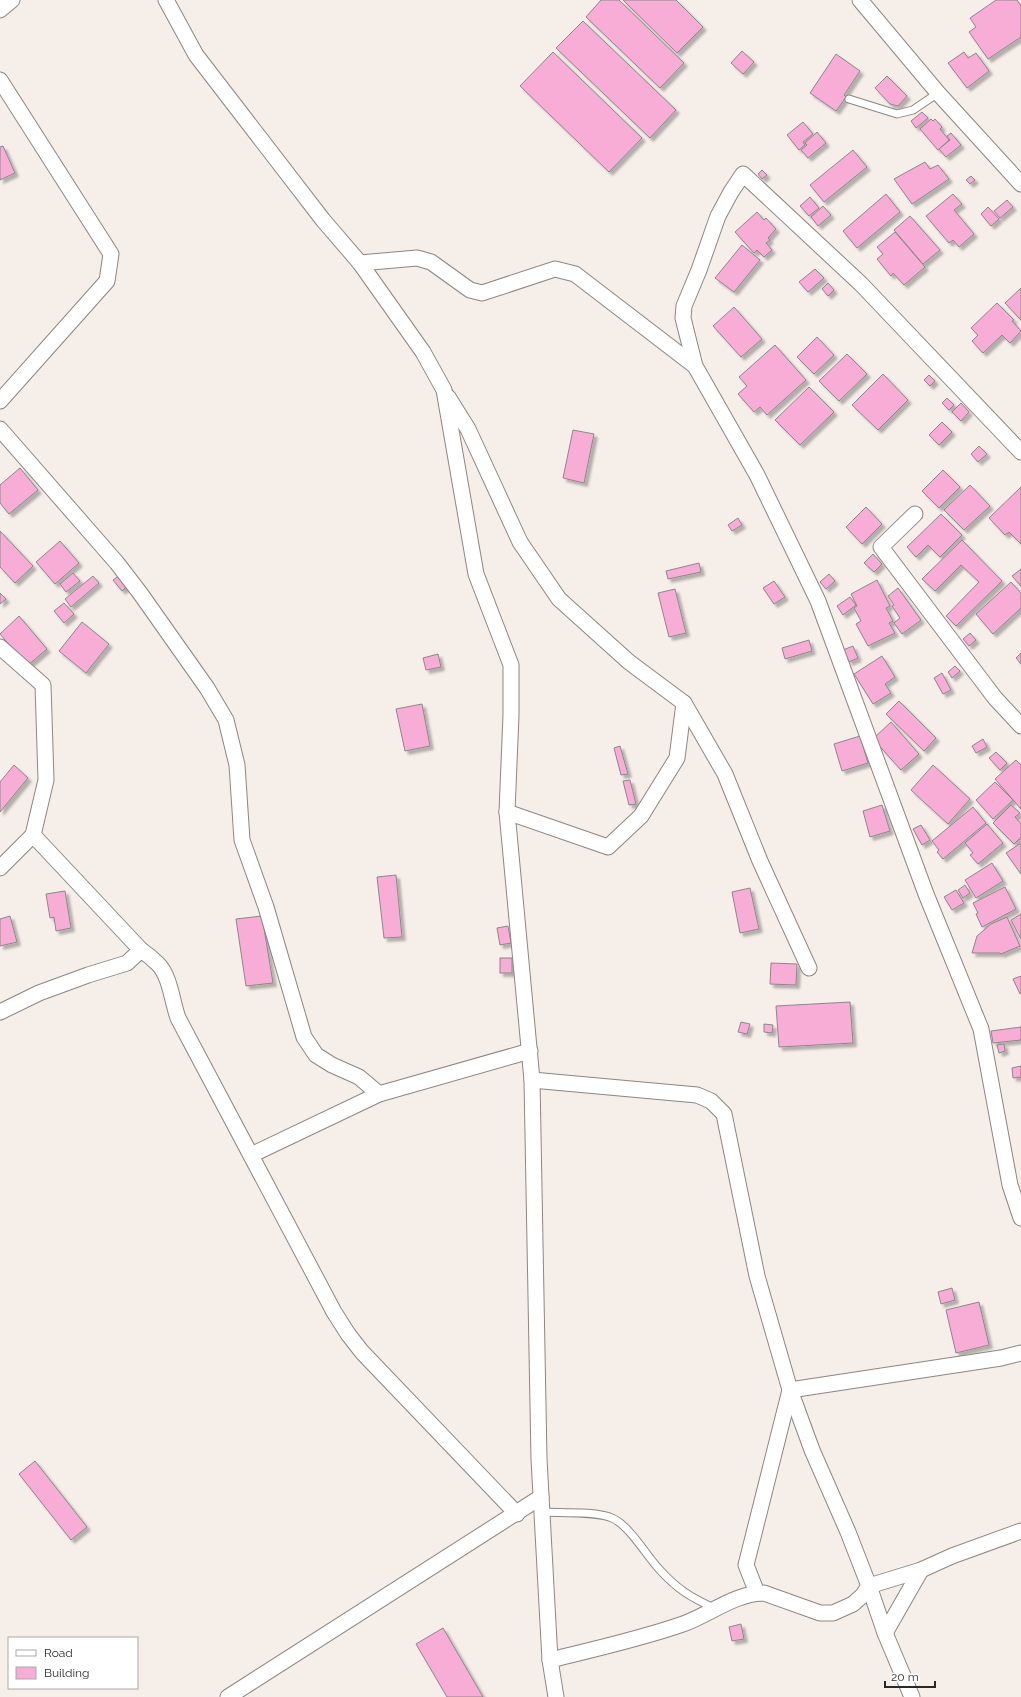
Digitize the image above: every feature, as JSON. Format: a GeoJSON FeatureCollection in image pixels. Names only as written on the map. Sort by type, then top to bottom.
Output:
{"type":"FeatureCollection","features":[{"type":"Feature","properties":{"kind":"street"},"geometry":{"type":"LineString","coordinates":[[0,10],[12,0]]}},
{"type":"Feature","properties":{"kind":"street"},"geometry":{"type":"LineString","coordinates":[[166,0],[196,55],[323,220],[360,263],[422,352],[468,429],[520,542],[559,599],[629,662],[684,703],[726,774],[760,862],[809,968]]}},
{"type":"Feature","properties":{"kind":"street"},"geometry":{"type":"LineString","coordinates":[[860,0],[938,93],[1021,184]]}},
{"type":"Feature","properties":{"kind":"street"},"geometry":{"type":"LineString","coordinates":[[0,80],[111,254],[107,281],[0,401]]}},
{"type":"Feature","properties":{"kind":"street"},"geometry":{"type":"LineString","coordinates":[[1021,452],[860,284],[743,174],[718,216],[699,270],[684,306],[683,318],[695,366],[757,475],[818,601],[926,894],[981,1029],[1010,1185],[1021,1218]]}},
{"type":"Feature","properties":{"kind":"street"},"geometry":{"type":"LineString","coordinates":[[360,263],[417,258],[431,262],[470,290],[482,293],[554,269],[575,274],[695,366]]}},
{"type":"Feature","properties":{"kind":"street"},"geometry":{"type":"LineString","coordinates":[[444,390],[476,574],[512,665],[512,715],[507,812],[532,1080],[541,1505],[550,1660],[556,1697]]}},
{"type":"Feature","properties":{"kind":"street"},"geometry":{"type":"LineString","coordinates":[[0,429],[117,563],[140,593],[198,676],[226,720],[237,765],[242,840],[266,908],[304,1037],[316,1055],[332,1065],[359,1077],[379,1094]]}},
{"type":"Feature","properties":{"kind":"street"},"geometry":{"type":"LineString","coordinates":[[914,514],[881,547],[995,698],[1021,726]]}},
{"type":"Feature","properties":{"kind":"street"},"geometry":{"type":"LineString","coordinates":[[0,647],[43,685],[46,780],[32,835],[0,868]]}},
{"type":"Feature","properties":{"kind":"street"},"geometry":{"type":"LineString","coordinates":[[507,812],[608,847],[642,816],[677,758],[684,703]]}},
{"type":"Feature","properties":{"kind":"street"},"geometry":{"type":"LineString","coordinates":[[32,835],[141,950],[159,965],[168,979],[178,1018],[334,1312],[348,1334],[362,1352],[516,1514]]}},
{"type":"Feature","properties":{"kind":"street"},"geometry":{"type":"LineString","coordinates":[[0,1012],[39,993],[88,974],[127,963],[141,950]]}},
{"type":"Feature","properties":{"kind":"street"},"geometry":{"type":"LineString","coordinates":[[251,1155],[379,1094],[530,1051]]}},
{"type":"Feature","properties":{"kind":"street"},"geometry":{"type":"LineString","coordinates":[[532,1080],[698,1095],[711,1101],[724,1114],[757,1276],[790,1390],[812,1450],[848,1532],[912,1697]]}},
{"type":"Feature","properties":{"kind":"street"},"geometry":{"type":"LineString","coordinates":[[790,1390],[1001,1358],[1021,1353]]}},
{"type":"Feature","properties":{"kind":"street"},"geometry":{"type":"LineString","coordinates":[[757,1593],[746,1565],[790,1390]]}},
{"type":"Feature","properties":{"kind":"street"},"geometry":{"type":"LineString","coordinates":[[228,1697],[516,1514],[541,1505]]}},
{"type":"Feature","properties":{"kind":"street"},"geometry":{"type":"LineString","coordinates":[[550,1660],[645,1636],[685,1624],[746,1595],[757,1593],[764,1593],[820,1614],[842,1610],[863,1595],[869,1586],[921,1570],[952,1556],[1021,1531]]}},
{"type":"Feature","properties":{"kind":"street"},"geometry":{"type":"LineString","coordinates":[[886,1633],[921,1570]]}},
{"type":"Feature","properties":{"kind":"lane"},"geometry":{"type":"LineString","coordinates":[[849,99],[897,114],[913,110],[938,93]]}},
{"type":"Feature","properties":{"kind":"lane"},"geometry":{"type":"LineString","coordinates":[[541,1505],[611,1517],[622,1524],[660,1570],[682,1591],[690,1598],[716,1609]]}},
{"type":"Feature","properties":{"kind":"building"},"geometry":{"type":"Polygon","coordinates":[[[601,0],[619,0],[684,63],[660,88],[586,17],[601,0]]]}},
{"type":"Feature","properties":{"kind":"building"},"geometry":{"type":"Polygon","coordinates":[[[623,0],[676,0],[703,27],[677,53],[623,0]]]}},
{"type":"Feature","properties":{"kind":"building"},"geometry":{"type":"Polygon","coordinates":[[[996,0],[1017,0],[1021,6],[1021,37],[988,59],[969,32],[976,27],[970,18],[996,0]]]}},
{"type":"Feature","properties":{"kind":"building"},"geometry":{"type":"Polygon","coordinates":[[[583,21],[676,110],[650,138],[556,48],[583,21]]]}},
{"type":"Feature","properties":{"kind":"building"},"geometry":{"type":"Polygon","coordinates":[[[742,51],[754,62],[743,74],[731,63],[742,51]]]}},
{"type":"Feature","properties":{"kind":"building"},"geometry":{"type":"Polygon","coordinates":[[[553,52],[642,138],[609,172],[520,86],[553,52]]]}},
{"type":"Feature","properties":{"kind":"building"},"geometry":{"type":"Polygon","coordinates":[[[964,52],[968,58],[976,53],[989,71],[967,88],[948,63],[964,52]]]}},
{"type":"Feature","properties":{"kind":"building"},"geometry":{"type":"Polygon","coordinates":[[[836,54],[860,71],[844,95],[846,97],[836,111],[810,93],[836,54]]]}},
{"type":"Feature","properties":{"kind":"building"},"geometry":{"type":"Polygon","coordinates":[[[887,76],[907,96],[898,106],[890,104],[875,88],[887,76]]]}},
{"type":"Feature","properties":{"kind":"building"},"geometry":{"type":"Polygon","coordinates":[[[922,112],[928,118],[916,128],[911,121],[922,112]]]}},
{"type":"Feature","properties":{"kind":"building"},"geometry":{"type":"Polygon","coordinates":[[[931,119],[933,121],[935,119],[942,127],[940,129],[949,140],[938,150],[920,129],[931,119]]]}},
{"type":"Feature","properties":{"kind":"building"},"geometry":{"type":"Polygon","coordinates":[[[803,122],[813,134],[803,142],[805,145],[799,150],[787,135],[803,122]]]}},
{"type":"Feature","properties":{"kind":"building"},"geometry":{"type":"Polygon","coordinates":[[[817,132],[826,143],[808,158],[801,150],[807,145],[805,143],[817,132]]]}},
{"type":"Feature","properties":{"kind":"building"},"geometry":{"type":"Polygon","coordinates":[[[951,133],[961,145],[946,157],[939,149],[950,140],[947,136],[951,133]]]}},
{"type":"Feature","properties":{"kind":"building"},"geometry":{"type":"Polygon","coordinates":[[[3,146],[15,173],[0,180],[0,147],[3,146]]]}},
{"type":"Feature","properties":{"kind":"building"},"geometry":{"type":"Polygon","coordinates":[[[853,150],[867,167],[824,202],[810,185],[853,150]]]}},
{"type":"Feature","properties":{"kind":"building"},"geometry":{"type":"Polygon","coordinates":[[[925,162],[930,169],[938,165],[949,179],[912,204],[894,179],[925,162]]]}},
{"type":"Feature","properties":{"kind":"building"},"geometry":{"type":"Polygon","coordinates":[[[762,170],[767,175],[762,179],[758,174],[762,170]]]}},
{"type":"Feature","properties":{"kind":"building"},"geometry":{"type":"Polygon","coordinates":[[[971,176],[975,180],[970,184],[966,180],[971,176]]]}},
{"type":"Feature","properties":{"kind":"building"},"geometry":{"type":"Polygon","coordinates":[[[886,194],[900,212],[857,248],[843,231],[886,194]]]}},
{"type":"Feature","properties":{"kind":"building"},"geometry":{"type":"Polygon","coordinates":[[[953,194],[962,204],[954,210],[974,234],[959,247],[953,240],[949,243],[926,216],[953,194]]]}},
{"type":"Feature","properties":{"kind":"building"},"geometry":{"type":"Polygon","coordinates":[[[810,197],[819,208],[809,216],[800,206],[810,197]]]}},
{"type":"Feature","properties":{"kind":"building"},"geometry":{"type":"Polygon","coordinates":[[[1007,200],[1013,207],[1000,218],[994,211],[1007,200]]]}},
{"type":"Feature","properties":{"kind":"building"},"geometry":{"type":"Polygon","coordinates":[[[823,206],[831,215],[818,226],[811,217],[823,206]]]}},
{"type":"Feature","properties":{"kind":"building"},"geometry":{"type":"Polygon","coordinates":[[[988,207],[999,219],[991,226],[981,214],[988,207]]]}},
{"type":"Feature","properties":{"kind":"building"},"geometry":{"type":"Polygon","coordinates":[[[757,212],[764,220],[766,218],[776,229],[768,238],[770,240],[766,243],[772,250],[764,257],[757,250],[754,253],[735,232],[757,212]]]}},
{"type":"Feature","properties":{"kind":"building"},"geometry":{"type":"Polygon","coordinates":[[[910,216],[940,250],[923,264],[894,230],[910,216]]]}},
{"type":"Feature","properties":{"kind":"building"},"geometry":{"type":"Polygon","coordinates":[[[895,232],[925,267],[904,285],[893,273],[891,276],[877,259],[883,254],[877,247],[895,232]]]}},
{"type":"Feature","properties":{"kind":"building"},"geometry":{"type":"Polygon","coordinates":[[[742,245],[760,260],[734,292],[715,278],[742,245]]]}},
{"type":"Feature","properties":{"kind":"building"},"geometry":{"type":"Polygon","coordinates":[[[815,269],[824,278],[808,292],[799,282],[815,269]]]}},
{"type":"Feature","properties":{"kind":"building"},"geometry":{"type":"Polygon","coordinates":[[[828,283],[834,290],[828,296],[822,289],[828,283]]]}},
{"type":"Feature","properties":{"kind":"building"},"geometry":{"type":"Polygon","coordinates":[[[1021,288],[1021,320],[1005,303],[1021,288]]]}},
{"type":"Feature","properties":{"kind":"building"},"geometry":{"type":"Polygon","coordinates":[[[997,303],[1014,320],[1012,321],[1021,331],[1010,343],[1002,335],[983,353],[972,341],[978,335],[971,328],[997,303]]]}},
{"type":"Feature","properties":{"kind":"building"},"geometry":{"type":"Polygon","coordinates":[[[734,307],[762,339],[741,357],[713,326],[734,307]]]}},
{"type":"Feature","properties":{"kind":"building"},"geometry":{"type":"Polygon","coordinates":[[[817,337],[834,355],[814,374],[797,357],[817,337]]]}},
{"type":"Feature","properties":{"kind":"building"},"geometry":{"type":"Polygon","coordinates":[[[775,345],[806,380],[767,415],[760,407],[754,412],[738,394],[747,386],[739,377],[775,345]]]}},
{"type":"Feature","properties":{"kind":"building"},"geometry":{"type":"Polygon","coordinates":[[[847,354],[867,374],[839,401],[819,381],[847,354]]]}},
{"type":"Feature","properties":{"kind":"building"},"geometry":{"type":"Polygon","coordinates":[[[883,374],[908,400],[878,430],[852,405],[883,374]]]}},
{"type":"Feature","properties":{"kind":"building"},"geometry":{"type":"Polygon","coordinates":[[[929,375],[935,381],[930,386],[924,380],[929,375]]]}},
{"type":"Feature","properties":{"kind":"building"},"geometry":{"type":"Polygon","coordinates":[[[809,387],[834,412],[800,445],[775,420],[809,387]]]}},
{"type":"Feature","properties":{"kind":"building"},"geometry":{"type":"Polygon","coordinates":[[[947,398],[954,405],[949,410],[942,403],[947,398]]]}},
{"type":"Feature","properties":{"kind":"building"},"geometry":{"type":"Polygon","coordinates":[[[961,403],[969,412],[961,421],[952,412],[961,403]]]}},
{"type":"Feature","properties":{"kind":"building"},"geometry":{"type":"Polygon","coordinates":[[[942,422],[952,432],[939,445],[929,435],[942,422]]]}},
{"type":"Feature","properties":{"kind":"building"},"geometry":{"type":"Polygon","coordinates":[[[573,430],[594,434],[584,483],[563,478],[573,430]]]}},
{"type":"Feature","properties":{"kind":"building"},"geometry":{"type":"Polygon","coordinates":[[[979,446],[987,454],[978,462],[971,454],[979,446]]]}},
{"type":"Feature","properties":{"kind":"building"},"geometry":{"type":"Polygon","coordinates":[[[20,468],[38,490],[9,514],[0,503],[0,485],[20,468]]]}},
{"type":"Feature","properties":{"kind":"building"},"geometry":{"type":"Polygon","coordinates":[[[943,470],[960,487],[939,508],[922,491],[943,470]]]}},
{"type":"Feature","properties":{"kind":"building"},"geometry":{"type":"Polygon","coordinates":[[[970,485],[990,506],[964,530],[944,510],[970,485]]]}},
{"type":"Feature","properties":{"kind":"building"},"geometry":{"type":"Polygon","coordinates":[[[1021,487],[1021,544],[1009,532],[1005,535],[989,518],[1021,487]]]}},
{"type":"Feature","properties":{"kind":"building"},"geometry":{"type":"Polygon","coordinates":[[[866,507],[882,524],[862,544],[846,527],[866,507]]]}},
{"type":"Feature","properties":{"kind":"building"},"geometry":{"type":"Polygon","coordinates":[[[941,514],[962,535],[940,557],[928,545],[916,557],[907,547],[941,514]]]}},
{"type":"Feature","properties":{"kind":"building"},"geometry":{"type":"Polygon","coordinates":[[[738,518],[742,525],[732,531],[728,525],[738,518]]]}},
{"type":"Feature","properties":{"kind":"building"},"geometry":{"type":"Polygon","coordinates":[[[0,531],[33,566],[15,583],[0,567],[0,531]]]}},
{"type":"Feature","properties":{"kind":"building"},"geometry":{"type":"Polygon","coordinates":[[[962,540],[1002,581],[956,626],[946,616],[979,582],[961,565],[935,591],[922,579],[962,540]]]}},
{"type":"Feature","properties":{"kind":"building"},"geometry":{"type":"Polygon","coordinates":[[[60,541],[79,563],[55,584],[36,562],[60,541]]]}},
{"type":"Feature","properties":{"kind":"building"},"geometry":{"type":"Polygon","coordinates":[[[873,554],[882,564],[874,572],[864,563],[873,554]]]}},
{"type":"Feature","properties":{"kind":"building"},"geometry":{"type":"Polygon","coordinates":[[[699,563],[701,572],[668,579],[666,571],[699,563]]]}},
{"type":"Feature","properties":{"kind":"building"},"geometry":{"type":"Polygon","coordinates":[[[1021,569],[1021,586],[1012,576],[1021,569]]]}},
{"type":"Feature","properties":{"kind":"building"},"geometry":{"type":"Polygon","coordinates":[[[73,573],[80,581],[66,592],[60,584],[73,573]]]}},
{"type":"Feature","properties":{"kind":"building"},"geometry":{"type":"Polygon","coordinates":[[[829,574],[835,581],[826,589],[820,582],[829,574]]]}},
{"type":"Feature","properties":{"kind":"building"},"geometry":{"type":"Polygon","coordinates":[[[120,575],[128,585],[122,591],[113,580],[120,575]]]}},
{"type":"Feature","properties":{"kind":"building"},"geometry":{"type":"Polygon","coordinates":[[[93,576],[99,583],[71,607],[65,599],[93,576]]]}},
{"type":"Feature","properties":{"kind":"building"},"geometry":{"type":"Polygon","coordinates":[[[877,580],[890,606],[886,608],[893,621],[889,623],[895,633],[868,646],[856,624],[861,621],[854,608],[857,606],[851,594],[877,580]]]}},
{"type":"Feature","properties":{"kind":"building"},"geometry":{"type":"Polygon","coordinates":[[[774,581],[785,597],[774,604],[763,588],[774,581]]]}},
{"type":"Feature","properties":{"kind":"building"},"geometry":{"type":"Polygon","coordinates":[[[1011,582],[1021,593],[1021,608],[993,634],[976,614],[1011,582]]]}},
{"type":"Feature","properties":{"kind":"building"},"geometry":{"type":"Polygon","coordinates":[[[898,588],[921,620],[902,634],[894,623],[900,618],[892,606],[894,605],[888,596],[898,588]]]}},
{"type":"Feature","properties":{"kind":"building"},"geometry":{"type":"Polygon","coordinates":[[[675,589],[686,633],[669,637],[658,593],[675,589]]]}},
{"type":"Feature","properties":{"kind":"building"},"geometry":{"type":"Polygon","coordinates":[[[0,593],[6,599],[0,604],[0,593]]]}},
{"type":"Feature","properties":{"kind":"building"},"geometry":{"type":"Polygon","coordinates":[[[850,597],[856,605],[843,615],[837,606],[850,597]]]}},
{"type":"Feature","properties":{"kind":"building"},"geometry":{"type":"Polygon","coordinates":[[[64,603],[74,614],[64,623],[54,611],[64,603]]]}},
{"type":"Feature","properties":{"kind":"building"},"geometry":{"type":"Polygon","coordinates":[[[19,616],[47,649],[27,666],[0,634],[19,616]]]}},
{"type":"Feature","properties":{"kind":"building"},"geometry":{"type":"Polygon","coordinates":[[[82,622],[109,644],[86,673],[59,651],[82,622]]]}},
{"type":"Feature","properties":{"kind":"building"},"geometry":{"type":"Polygon","coordinates":[[[970,633],[976,640],[969,646],[963,639],[970,633]]]}},
{"type":"Feature","properties":{"kind":"building"},"geometry":{"type":"Polygon","coordinates":[[[809,640],[812,651],[785,659],[782,648],[809,640]]]}},
{"type":"Feature","properties":{"kind":"building"},"geometry":{"type":"Polygon","coordinates":[[[853,646],[858,658],[849,662],[843,650],[853,646]]]}},
{"type":"Feature","properties":{"kind":"building"},"geometry":{"type":"Polygon","coordinates":[[[1021,653],[1021,664],[1016,658],[1021,653]]]}},
{"type":"Feature","properties":{"kind":"building"},"geometry":{"type":"Polygon","coordinates":[[[438,654],[441,667],[426,670],[423,658],[438,654]]]}},
{"type":"Feature","properties":{"kind":"building"},"geometry":{"type":"Polygon","coordinates":[[[882,656],[895,677],[885,684],[891,693],[873,704],[854,674],[882,656]]]}},
{"type":"Feature","properties":{"kind":"building"},"geometry":{"type":"Polygon","coordinates":[[[955,666],[960,671],[952,678],[948,672],[955,666]]]}},
{"type":"Feature","properties":{"kind":"building"},"geometry":{"type":"Polygon","coordinates":[[[942,673],[951,690],[943,694],[934,678],[942,673]]]}},
{"type":"Feature","properties":{"kind":"building"},"geometry":{"type":"Polygon","coordinates":[[[899,701],[936,738],[924,751],[886,714],[899,701]]]}},
{"type":"Feature","properties":{"kind":"building"},"geometry":{"type":"Polygon","coordinates":[[[422,704],[430,746],[405,751],[396,709],[422,704]]]}},
{"type":"Feature","properties":{"kind":"building"},"geometry":{"type":"Polygon","coordinates":[[[891,722],[919,754],[901,770],[873,739],[891,722]]]}},
{"type":"Feature","properties":{"kind":"building"},"geometry":{"type":"Polygon","coordinates":[[[860,736],[868,763],[842,771],[834,744],[860,736]]]}},
{"type":"Feature","properties":{"kind":"building"},"geometry":{"type":"Polygon","coordinates":[[[983,739],[987,747],[976,753],[972,746],[983,739]]]}},
{"type":"Feature","properties":{"kind":"building"},"geometry":{"type":"Polygon","coordinates":[[[620,746],[628,774],[621,775],[614,748],[620,746]]]}},
{"type":"Feature","properties":{"kind":"building"},"geometry":{"type":"Polygon","coordinates":[[[996,752],[1007,763],[1000,770],[989,758],[996,752]]]}},
{"type":"Feature","properties":{"kind":"building"},"geometry":{"type":"Polygon","coordinates":[[[1016,760],[1021,765],[1021,809],[995,779],[1016,760]]]}},
{"type":"Feature","properties":{"kind":"building"},"geometry":{"type":"Polygon","coordinates":[[[14,765],[28,778],[0,812],[0,782],[14,765]]]}},
{"type":"Feature","properties":{"kind":"building"},"geometry":{"type":"Polygon","coordinates":[[[933,765],[970,799],[948,824],[911,790],[933,765]]]}},
{"type":"Feature","properties":{"kind":"building"},"geometry":{"type":"Polygon","coordinates":[[[630,780],[636,804],[629,805],[623,781],[630,780]]]}},
{"type":"Feature","properties":{"kind":"building"},"geometry":{"type":"Polygon","coordinates":[[[995,782],[1013,800],[993,819],[976,800],[995,782]]]}},
{"type":"Feature","properties":{"kind":"building"},"geometry":{"type":"Polygon","coordinates":[[[882,805],[890,831],[870,837],[863,811],[882,805]]]}},
{"type":"Feature","properties":{"kind":"building"},"geometry":{"type":"Polygon","coordinates":[[[1011,805],[1020,813],[1015,817],[1021,824],[1021,837],[1014,844],[993,823],[1011,805]]]}},
{"type":"Feature","properties":{"kind":"building"},"geometry":{"type":"Polygon","coordinates":[[[973,807],[986,823],[943,859],[937,852],[939,850],[932,841],[973,807]]]}},
{"type":"Feature","properties":{"kind":"building"},"geometry":{"type":"Polygon","coordinates":[[[987,824],[1003,843],[978,864],[970,855],[973,853],[965,843],[987,824]]]}},
{"type":"Feature","properties":{"kind":"building"},"geometry":{"type":"Polygon","coordinates":[[[921,825],[930,840],[922,845],[913,829],[921,825]]]}},
{"type":"Feature","properties":{"kind":"building"},"geometry":{"type":"Polygon","coordinates":[[[1021,843],[1021,874],[1006,853],[1021,843]]]}},
{"type":"Feature","properties":{"kind":"building"},"geometry":{"type":"Polygon","coordinates":[[[992,863],[1003,881],[976,898],[965,880],[992,863]]]}},
{"type":"Feature","properties":{"kind":"building"},"geometry":{"type":"Polygon","coordinates":[[[396,875],[402,937],[384,938],[377,877],[396,875]]]}},
{"type":"Feature","properties":{"kind":"building"},"geometry":{"type":"Polygon","coordinates":[[[965,885],[970,893],[963,898],[958,890],[965,885]]]}},
{"type":"Feature","properties":{"kind":"building"},"geometry":{"type":"Polygon","coordinates":[[[1005,887],[1016,909],[982,927],[973,903],[1005,887]]]}},
{"type":"Feature","properties":{"kind":"building"},"geometry":{"type":"Polygon","coordinates":[[[750,888],[759,929],[740,933],[732,892],[750,888]]]}},
{"type":"Feature","properties":{"kind":"building"},"geometry":{"type":"Polygon","coordinates":[[[956,890],[964,903],[952,910],[944,897],[956,890]]]}},
{"type":"Feature","properties":{"kind":"building"},"geometry":{"type":"Polygon","coordinates":[[[65,891],[71,928],[56,931],[54,917],[50,918],[46,894],[65,891]]]}},
{"type":"Feature","properties":{"kind":"building"},"geometry":{"type":"Polygon","coordinates":[[[1021,914],[1021,939],[1011,920],[1021,914]]]}},
{"type":"Feature","properties":{"kind":"building"},"geometry":{"type":"Polygon","coordinates":[[[10,916],[17,942],[0,946],[0,919],[10,916]]]}},
{"type":"Feature","properties":{"kind":"building"},"geometry":{"type":"Polygon","coordinates":[[[262,916],[273,983],[246,986],[236,919],[262,916]]]}},
{"type":"Feature","properties":{"kind":"building"},"geometry":{"type":"Polygon","coordinates":[[[1007,917],[1020,946],[1001,954],[972,953],[977,936],[991,924],[1007,917]]]}},
{"type":"Feature","properties":{"kind":"building"},"geometry":{"type":"Polygon","coordinates":[[[508,926],[511,943],[500,945],[497,928],[508,926]]]}},
{"type":"Feature","properties":{"kind":"building"},"geometry":{"type":"Polygon","coordinates":[[[500,958],[512,958],[512,973],[500,973],[500,958]]]}},
{"type":"Feature","properties":{"kind":"building"},"geometry":{"type":"Polygon","coordinates":[[[771,963],[797,964],[796,985],[770,984],[771,963]]]}},
{"type":"Feature","properties":{"kind":"building"},"geometry":{"type":"Polygon","coordinates":[[[1021,976],[1021,993],[1020,994],[1013,979],[1021,976]]]}},
{"type":"Feature","properties":{"kind":"building"},"geometry":{"type":"Polygon","coordinates":[[[850,1002],[853,1043],[779,1047],[776,1006],[850,1002]]]}},
{"type":"Feature","properties":{"kind":"building"},"geometry":{"type":"Polygon","coordinates":[[[741,1022],[750,1024],[747,1034],[738,1032],[741,1022]]]}},
{"type":"Feature","properties":{"kind":"building"},"geometry":{"type":"Polygon","coordinates":[[[764,1024],[773,1025],[772,1033],[764,1032],[764,1024]]]}},
{"type":"Feature","properties":{"kind":"building"},"geometry":{"type":"Polygon","coordinates":[[[1021,1027],[1021,1040],[993,1043],[991,1031],[1021,1027]]]}},
{"type":"Feature","properties":{"kind":"building"},"geometry":{"type":"Polygon","coordinates":[[[1004,1044],[1005,1051],[999,1053],[997,1045],[1004,1044]]]}},
{"type":"Feature","properties":{"kind":"building"},"geometry":{"type":"Polygon","coordinates":[[[1021,1066],[1021,1077],[1013,1078],[1012,1068],[1021,1066]]]}},
{"type":"Feature","properties":{"kind":"building"},"geometry":{"type":"Polygon","coordinates":[[[952,1288],[955,1300],[941,1304],[938,1292],[952,1288]]]}},
{"type":"Feature","properties":{"kind":"building"},"geometry":{"type":"Polygon","coordinates":[[[979,1302],[989,1345],[956,1353],[946,1310],[979,1302]]]}},
{"type":"Feature","properties":{"kind":"building"},"geometry":{"type":"Polygon","coordinates":[[[35,1461],[87,1527],[71,1540],[19,1474],[35,1461]]]}},
{"type":"Feature","properties":{"kind":"building"},"geometry":{"type":"Polygon","coordinates":[[[741,1624],[744,1639],[732,1641],[729,1627],[741,1624]]]}},
{"type":"Feature","properties":{"kind":"building"},"geometry":{"type":"Polygon","coordinates":[[[443,1628],[483,1697],[447,1697],[416,1644],[443,1628]]]}}]}
